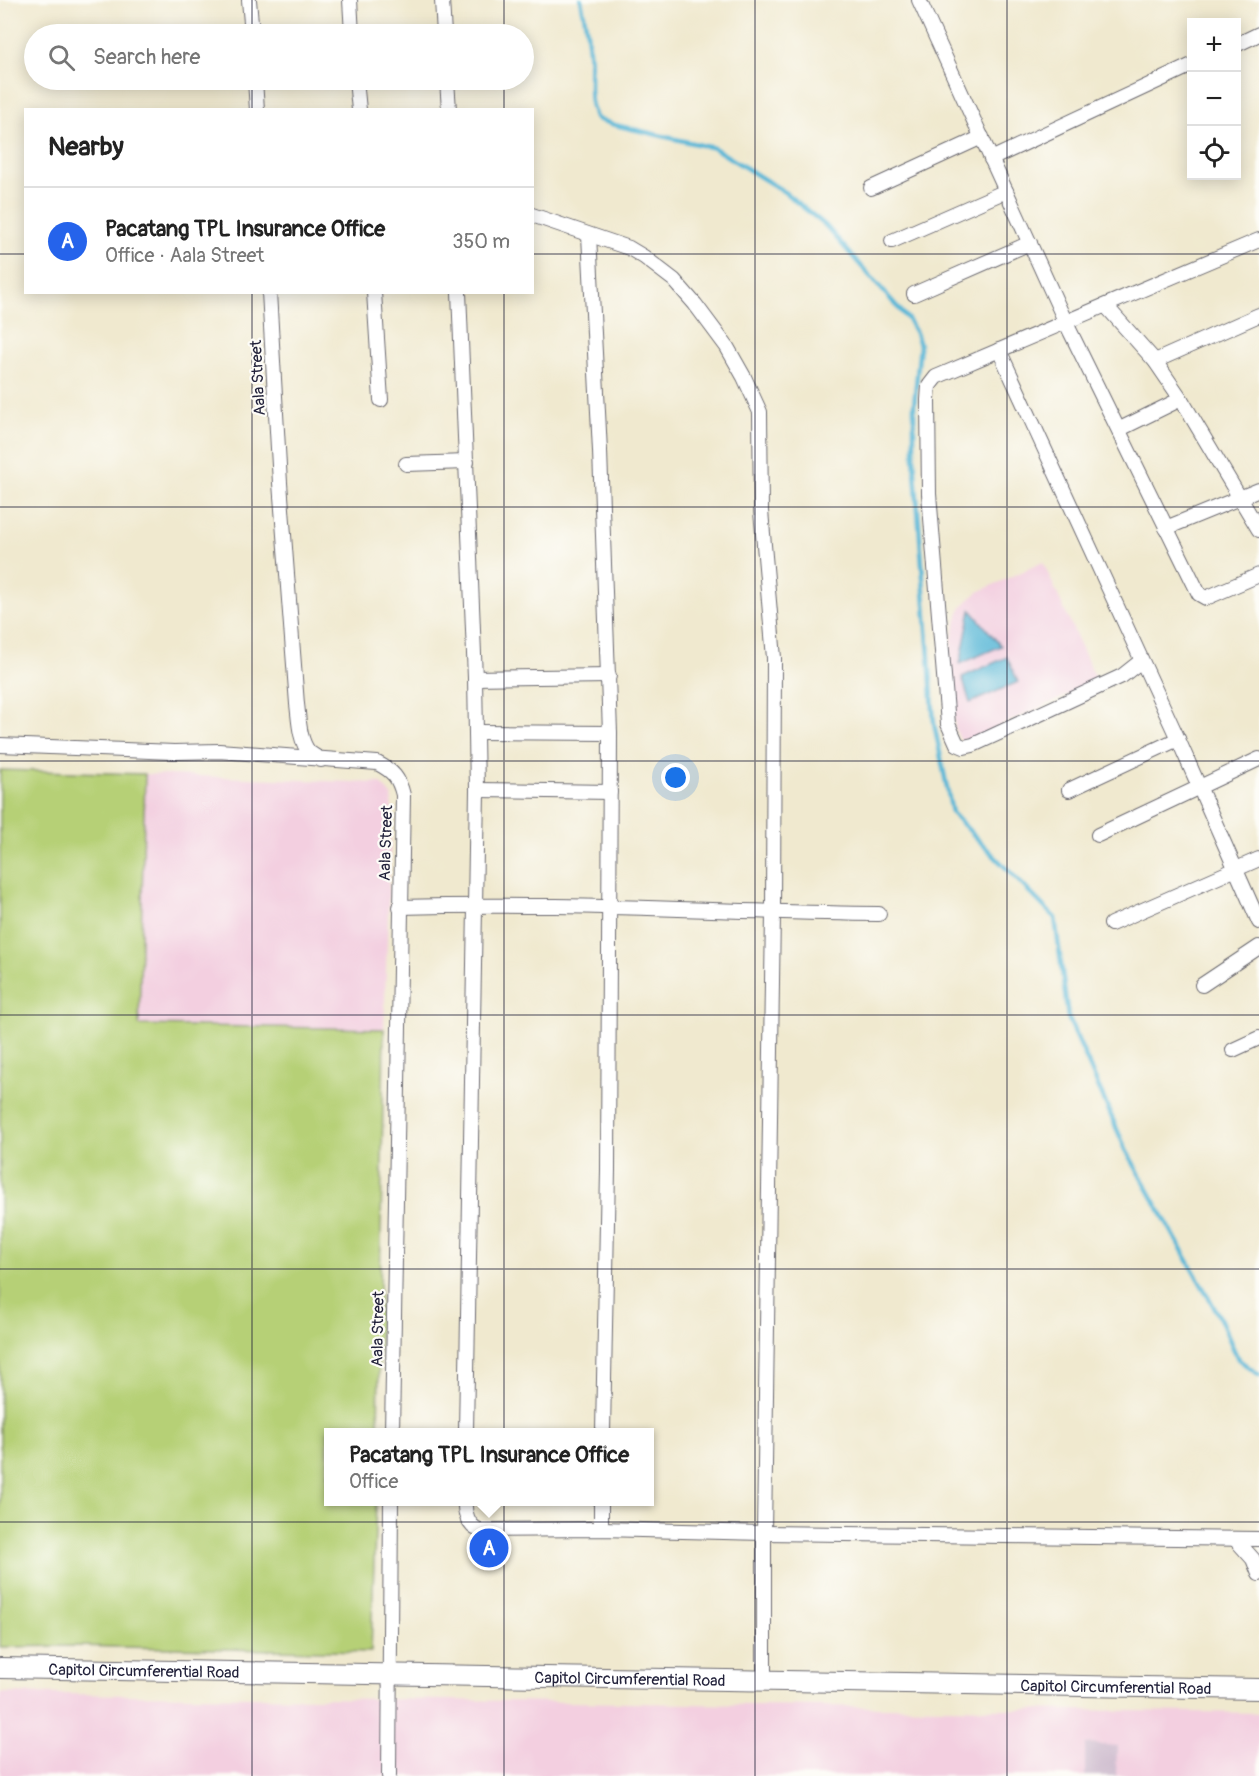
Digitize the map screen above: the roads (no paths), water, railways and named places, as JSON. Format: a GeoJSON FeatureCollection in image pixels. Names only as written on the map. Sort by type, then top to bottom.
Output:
{"type":"FeatureCollection","features":[{"type":"Feature","properties":{"kind":"main road","name":"Capitol Circumferential Road"},"geometry":{"type":"LineString","coordinates":[[0,1668],[1259,1689]]}},
{"type":"Feature","properties":{"kind":"street"},"geometry":{"type":"LineString","coordinates":[[249,0],[251,24]]}},
{"type":"Feature","properties":{"kind":"street"},"geometry":{"type":"LineString","coordinates":[[350,0],[351,24]]}},
{"type":"Feature","properties":{"kind":"street"},"geometry":{"type":"LineString","coordinates":[[442,0],[443,24]]}},
{"type":"Feature","properties":{"kind":"street"},"geometry":{"type":"LineString","coordinates":[[919,0],[1066,322],[1199,594],[1202,597],[1212,596],[1259,575]]}},
{"type":"Feature","properties":{"kind":"street"},"geometry":{"type":"LineString","coordinates":[[1241,43],[1259,34]]}},
{"type":"Feature","properties":{"kind":"street"},"geometry":{"type":"LineString","coordinates":[[991,159],[1187,67]]}},
{"type":"Feature","properties":{"kind":"street"},"geometry":{"type":"LineString","coordinates":[[256,90],[257,108]]}},
{"type":"Feature","properties":{"kind":"street"},"geometry":{"type":"LineString","coordinates":[[357,90],[359,108]]}},
{"type":"Feature","properties":{"kind":"street"},"geometry":{"type":"LineString","coordinates":[[448,90],[449,108]]}},
{"type":"Feature","properties":{"kind":"street"},"geometry":{"type":"LineString","coordinates":[[871,188],[982,137]]}},
{"type":"Feature","properties":{"kind":"street"},"geometry":{"type":"LineString","coordinates":[[892,241],[1006,191]]}},
{"type":"Feature","properties":{"kind":"street"},"geometry":{"type":"LineString","coordinates":[[534,216],[629,248],[674,280],[727,347],[760,412],[761,512],[774,658],[764,1682]]}},
{"type":"Feature","properties":{"kind":"street"},"geometry":{"type":"LineString","coordinates":[[589,235],[600,451],[610,733],[608,1170],[603,1428]]}},
{"type":"Feature","properties":{"kind":"street"},"geometry":{"type":"LineString","coordinates":[[1141,661],[1122,676],[973,745],[964,747],[957,744],[948,724],[929,494],[929,386],[936,377],[1259,240]]}},
{"type":"Feature","properties":{"kind":"street"},"geometry":{"type":"LineString","coordinates":[[914,294],[1030,243]]}},
{"type":"Feature","properties":{"kind":"street","name":"Aala Street"},"geometry":{"type":"LineString","coordinates":[[269,294],[280,483],[300,731],[309,752],[321,760],[377,763],[390,769],[399,781],[403,795],[392,1428]]}},
{"type":"Feature","properties":{"kind":"street"},"geometry":{"type":"LineString","coordinates":[[374,294],[381,400]]}},
{"type":"Feature","properties":{"kind":"street"},"geometry":{"type":"LineString","coordinates":[[459,294],[475,678],[477,790],[466,1428]]}},
{"type":"Feature","properties":{"kind":"street"},"geometry":{"type":"LineString","coordinates":[[1106,306],[1155,361],[1181,399],[1259,530]]}},
{"type":"Feature","properties":{"kind":"street"},"geometry":{"type":"LineString","coordinates":[[1155,361],[1259,315]]}},
{"type":"Feature","properties":{"kind":"street"},"geometry":{"type":"LineString","coordinates":[[999,350],[1178,739],[1259,922]]}},
{"type":"Feature","properties":{"kind":"street"},"geometry":{"type":"LineString","coordinates":[[1120,429],[1181,399]]}},
{"type":"Feature","properties":{"kind":"street"},"geometry":{"type":"LineString","coordinates":[[406,464],[467,462]]}},
{"type":"Feature","properties":{"kind":"street"},"geometry":{"type":"LineString","coordinates":[[1166,528],[1259,490]]}},
{"type":"Feature","properties":{"kind":"street"},"geometry":{"type":"LineString","coordinates":[[475,678],[609,676]]}},
{"type":"Feature","properties":{"kind":"street"},"geometry":{"type":"LineString","coordinates":[[476,732],[610,733]]}},
{"type":"Feature","properties":{"kind":"street"},"geometry":{"type":"LineString","coordinates":[[1069,790],[1178,739]]}},
{"type":"Feature","properties":{"kind":"street"},"geometry":{"type":"LineString","coordinates":[[0,745],[174,752],[219,751],[321,760]]}},
{"type":"Feature","properties":{"kind":"street"},"geometry":{"type":"LineString","coordinates":[[1098,835],[1259,759]]}},
{"type":"Feature","properties":{"kind":"street"},"geometry":{"type":"LineString","coordinates":[[477,790],[610,792]]}},
{"type":"Feature","properties":{"kind":"street"},"geometry":{"type":"LineString","coordinates":[[1111,924],[1259,859]]}},
{"type":"Feature","properties":{"kind":"street"},"geometry":{"type":"LineString","coordinates":[[400,907],[474,905],[879,914]]}},
{"type":"Feature","properties":{"kind":"street"},"geometry":{"type":"LineString","coordinates":[[1202,985],[1259,947]]}},
{"type":"Feature","properties":{"kind":"street"},"geometry":{"type":"LineString","coordinates":[[1233,1050],[1259,1038]]}},
{"type":"Feature","properties":{"kind":"street"},"geometry":{"type":"LineString","coordinates":[[389,1776],[391,1506]]}},
{"type":"Feature","properties":{"kind":"street"},"geometry":{"type":"LineString","coordinates":[[466,1506],[470,1524],[479,1530],[601,1529],[1259,1539]]}},
{"type":"Feature","properties":{"kind":"street"},"geometry":{"type":"LineString","coordinates":[[601,1506],[601,1529]]}},
{"type":"Feature","properties":{"kind":"street"},"geometry":{"type":"LineString","coordinates":[[1236,1540],[1253,1559],[1259,1574]]}},
{"type":"Feature","properties":{"kind":"water"},"geometry":{"type":"Polygon","coordinates":[[[971,610],[1001,646],[960,664],[971,610]]]}},
{"type":"Feature","properties":{"kind":"water"},"geometry":{"type":"Polygon","coordinates":[[[1007,657],[1018,682],[970,703],[962,677],[1007,657]]]}},
{"type":"Feature","properties":{"kind":"waterway"},"geometry":{"type":"LineString","coordinates":[[581,0],[589,48],[591,99],[597,119],[714,148],[783,191],[825,225],[908,319],[916,333],[920,345],[914,405],[914,458],[934,723],[952,813],[1055,918],[1068,1017],[1126,1150],[1219,1316],[1238,1359],[1259,1375]]}},
{"type":"Feature","properties":{"kind":"place","name":"Pacatang TPL Insurance Office"},"geometry":{"type":"Point","coordinates":[489,1548]}}]}
